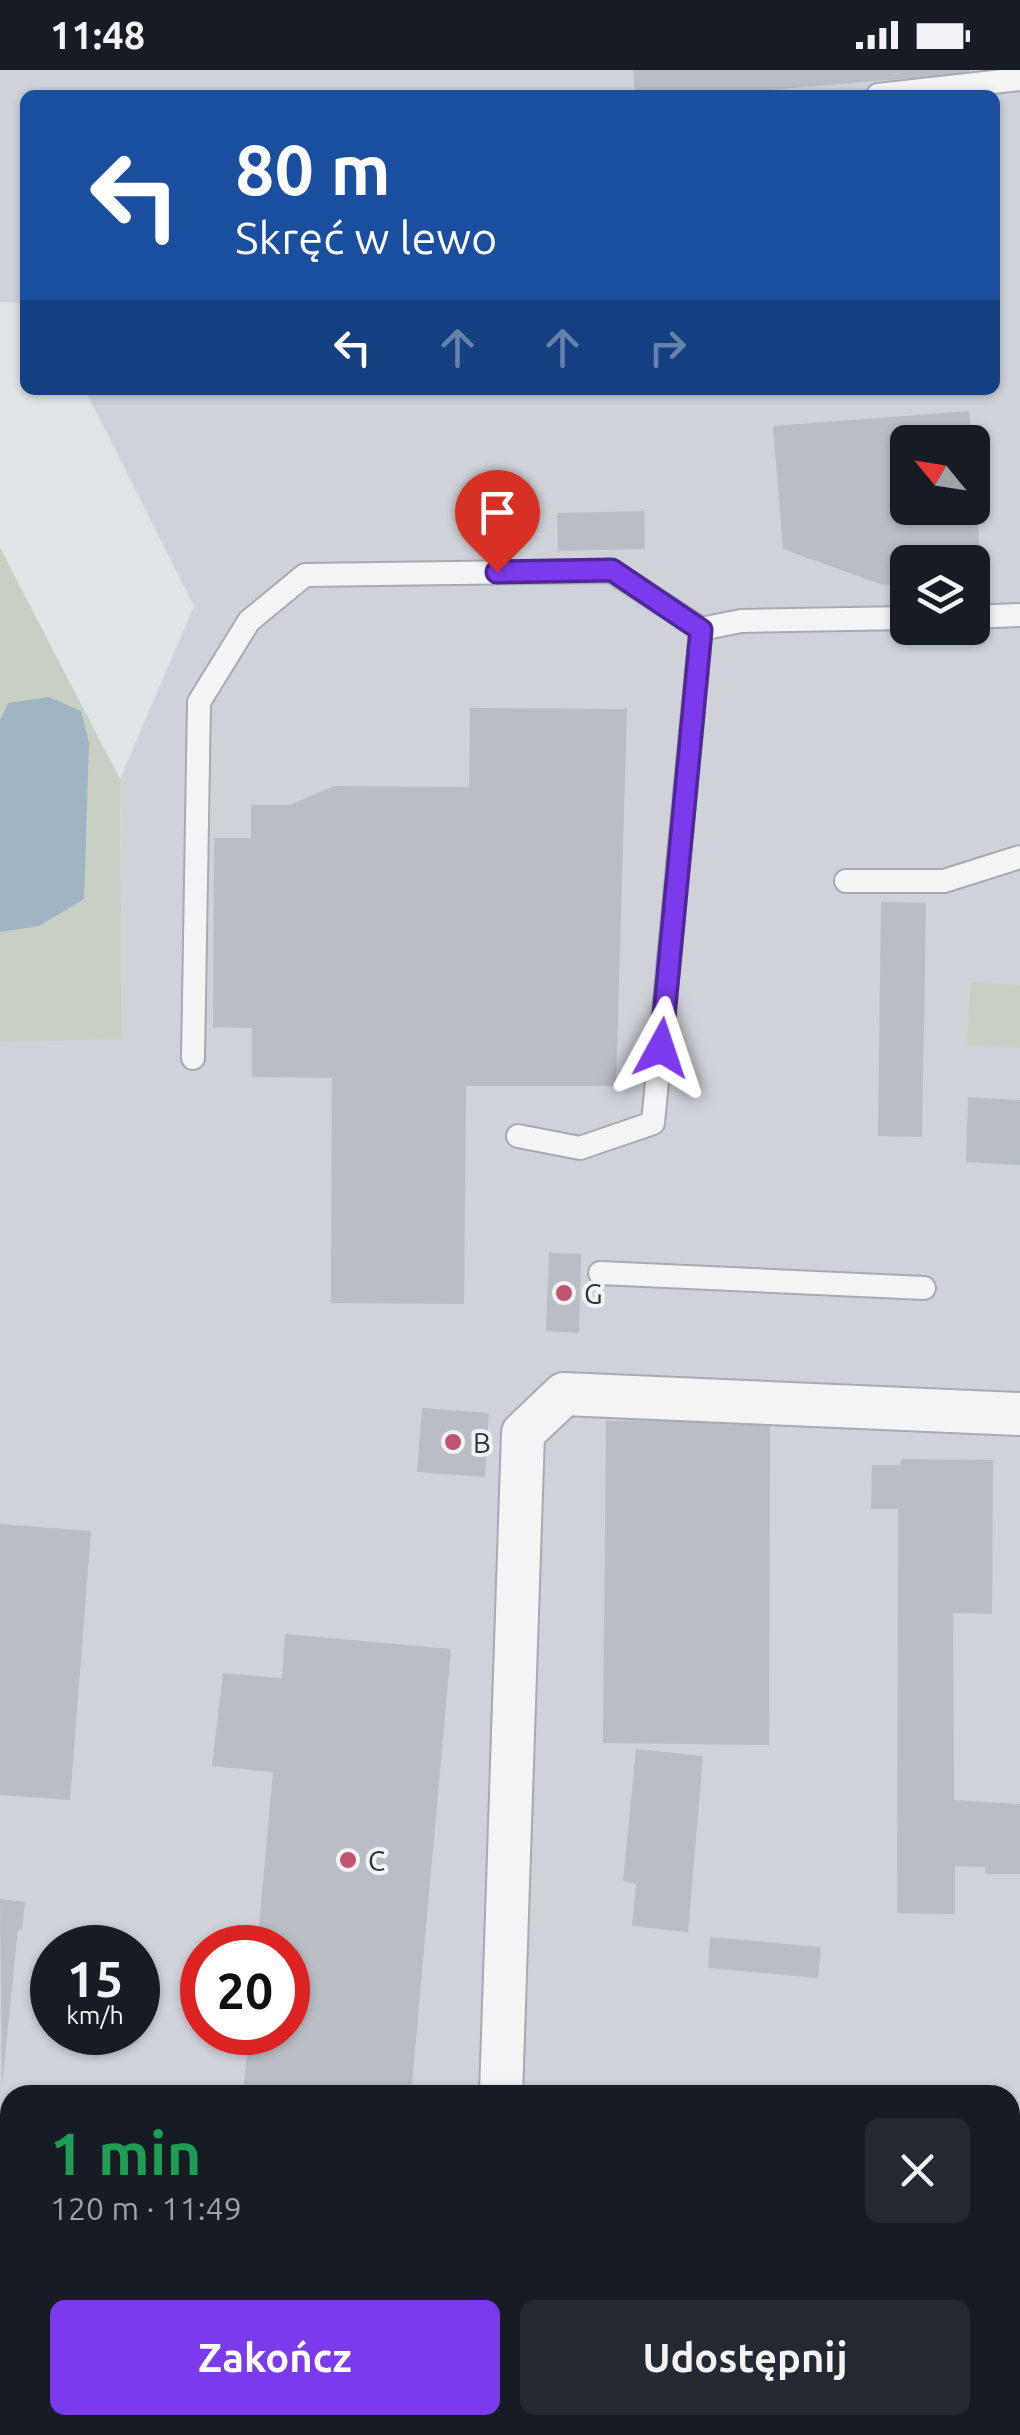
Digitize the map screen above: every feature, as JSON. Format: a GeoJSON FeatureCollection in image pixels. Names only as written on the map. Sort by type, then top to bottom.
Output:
{"type":"FeatureCollection","features":[{"type":"Feature","properties":{"kind":"street"},"geometry":{"type":"LineString","coordinates":[[501,2085],[523,1432],[564,1394],[1020,1414]]}},
{"type":"Feature","properties":{"kind":"lane"},"geometry":{"type":"LineString","coordinates":[[922,90],[1020,79]]}},
{"type":"Feature","properties":{"kind":"lane"},"geometry":{"type":"LineString","coordinates":[[193,1058],[199,702],[249,620],[305,574],[612,570],[701,630],[740,620],[890,618]]}},
{"type":"Feature","properties":{"kind":"lane"},"geometry":{"type":"LineString","coordinates":[[990,617],[1020,616]]}},
{"type":"Feature","properties":{"kind":"lane"},"geometry":{"type":"LineString","coordinates":[[518,1136],[580,1148],[653,1124],[701,630]]}},
{"type":"Feature","properties":{"kind":"lane"},"geometry":{"type":"LineString","coordinates":[[846,881],[944,881],[1020,856]]}},
{"type":"Feature","properties":{"kind":"lane"},"geometry":{"type":"LineString","coordinates":[[600,1273],[924,1288]]}},
{"type":"Feature","properties":{"kind":"shaded area"},"geometry":{"type":"Polygon","coordinates":[[[0,70],[1020,70],[1020,2085],[0,2085],[0,1042],[122,1038],[120,779],[194,606],[88,395],[1000,395],[1000,90],[20,90],[20,303],[0,302],[0,70]]]}},
{"type":"Feature","properties":{"kind":"green space"},"geometry":{"type":"Polygon","coordinates":[[[0,548],[120,779],[122,1039],[0,1042],[0,548]]]}},
{"type":"Feature","properties":{"kind":"green space"},"geometry":{"type":"Polygon","coordinates":[[[971,982],[1020,985],[1020,1048],[967,1045],[971,982]]]}},
{"type":"Feature","properties":{"kind":"water"},"geometry":{"type":"Polygon","coordinates":[[[49,697],[81,711],[89,743],[84,899],[39,926],[0,932],[0,720],[8,703],[49,697]]]}},
{"type":"Feature","properties":{"kind":"building"},"geometry":{"type":"Polygon","coordinates":[[[633,70],[970,70],[771,90],[635,90],[633,70]]]}},
{"type":"Feature","properties":{"kind":"building"},"geometry":{"type":"Polygon","coordinates":[[[969,411],[970,425],[890,425],[890,525],[978,525],[979,545],[890,545],[890,584],[883,585],[783,549],[773,426],[969,411]]]}},
{"type":"Feature","properties":{"kind":"building"},"geometry":{"type":"Polygon","coordinates":[[[644,511],[645,549],[558,551],[557,513],[644,511]]]}},
{"type":"Feature","properties":{"kind":"building"},"geometry":{"type":"Polygon","coordinates":[[[470,708],[627,709],[616,1086],[466,1086],[464,1304],[331,1303],[332,1078],[252,1077],[252,1028],[213,1027],[214,838],[251,838],[251,805],[290,805],[334,786],[469,787],[470,708]]]}},
{"type":"Feature","properties":{"kind":"building"},"geometry":{"type":"Polygon","coordinates":[[[881,902],[926,903],[922,1137],[878,1136],[881,902]]]}},
{"type":"Feature","properties":{"kind":"building"},"geometry":{"type":"Polygon","coordinates":[[[968,1097],[1020,1100],[1020,1165],[966,1162],[968,1097]]]}},
{"type":"Feature","properties":{"kind":"building","name":"G"},"geometry":{"type":"Polygon","coordinates":[[[549,1253],[581,1254],[579,1333],[546,1331],[549,1253]]]}},
{"type":"Feature","properties":{"kind":"building","name":"B"},"geometry":{"type":"Polygon","coordinates":[[[422,1408],[489,1413],[485,1477],[417,1472],[422,1408]]]}},
{"type":"Feature","properties":{"kind":"building"},"geometry":{"type":"Polygon","coordinates":[[[770,1418],[769,1745],[603,1743],[606,1421],[770,1418]]]}},
{"type":"Feature","properties":{"kind":"building"},"geometry":{"type":"Polygon","coordinates":[[[901,1459],[993,1460],[992,1614],[953,1613],[954,1800],[1020,1804],[1020,1874],[986,1874],[985,1867],[955,1866],[955,1914],[897,1913],[898,1509],[871,1509],[872,1465],[901,1465],[901,1459]]]}},
{"type":"Feature","properties":{"kind":"building"},"geometry":{"type":"Polygon","coordinates":[[[0,1524],[91,1531],[70,1800],[0,1795],[0,1524]]]}},
{"type":"Feature","properties":{"kind":"building","name":"C"},"geometry":{"type":"Polygon","coordinates":[[[285,1634],[451,1649],[412,2085],[244,2085],[247,2055],[310,2055],[310,1925],[259,1925],[273,1772],[212,1766],[223,1673],[282,1678],[285,1634]]]}},
{"type":"Feature","properties":{"kind":"building"},"geometry":{"type":"Polygon","coordinates":[[[636,1749],[703,1756],[688,1932],[632,1926],[636,1884],[623,1881],[636,1749]]]}},
{"type":"Feature","properties":{"kind":"building"},"geometry":{"type":"Polygon","coordinates":[[[0,1899],[25,1902],[22,1930],[18,1929],[2,2085],[0,1899]]]}},
{"type":"Feature","properties":{"kind":"building"},"geometry":{"type":"Polygon","coordinates":[[[710,1937],[821,1947],[818,1978],[708,1968],[710,1937]]]}},
{"type":"Feature","properties":{"kind":"place","name":"G"},"geometry":{"type":"Point","coordinates":[564,1293]}},
{"type":"Feature","properties":{"kind":"place","name":"B"},"geometry":{"type":"Point","coordinates":[453,1442]}},
{"type":"Feature","properties":{"kind":"place","name":"C"},"geometry":{"type":"Point","coordinates":[348,1860]}},
{"type":"Feature","properties":{"kind":"route"},"geometry":{"type":"LineString","coordinates":[[497,572],[612,570],[701,630],[661,1048]]}}]}
